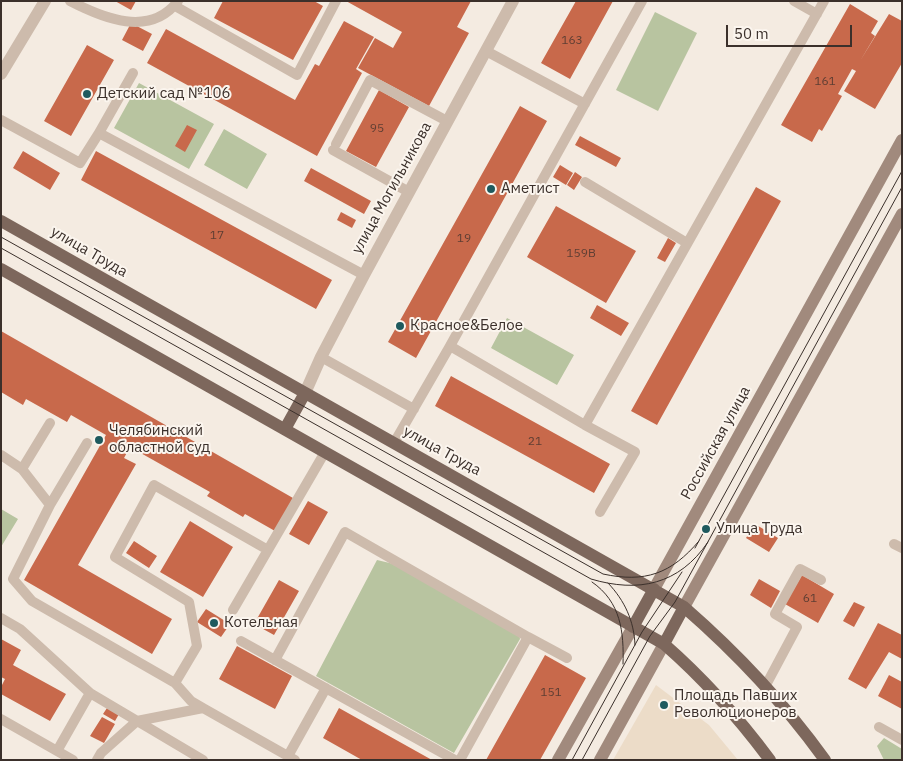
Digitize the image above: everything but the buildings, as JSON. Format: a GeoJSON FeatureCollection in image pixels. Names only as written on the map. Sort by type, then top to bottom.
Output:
{"type":"FeatureCollection","features":[{"type":"Feature","properties":{"kind":"main road","name":"Российская улица"},"geometry":{"type":"LineString","coordinates":[[558,760],[634,627],[902,140]]}},
{"type":"Feature","properties":{"kind":"main road"},"geometry":{"type":"LineString","coordinates":[[600,760],[902,214]]}},
{"type":"Feature","properties":{"kind":"main road","name":"улица Труда"},"geometry":{"type":"LineString","coordinates":[[1,221],[654,589],[684,608],[717,635],[766,685],[826,760]]}},
{"type":"Feature","properties":{"kind":"main road"},"geometry":{"type":"LineString","coordinates":[[1,269],[664,644],[696,672],[727,706],[770,760]]}},
{"type":"Feature","properties":{"kind":"main road"},"geometry":{"type":"LineString","coordinates":[[285,429],[305,393]]}},
{"type":"Feature","properties":{"kind":"street"},"geometry":{"type":"LineString","coordinates":[[1,74],[45,1]]}},
{"type":"Feature","properties":{"kind":"street","name":"улица Могильникова"},"geometry":{"type":"LineString","coordinates":[[305,393],[321,357],[364,275],[512,1]]}},
{"type":"Feature","properties":{"kind":"lane"},"geometry":{"type":"LineString","coordinates":[[70,1],[98,15],[122,22],[162,17],[177,3],[297,75],[336,1]]}},
{"type":"Feature","properties":{"kind":"lane"},"geometry":{"type":"LineString","coordinates":[[394,443],[642,1]]}},
{"type":"Feature","properties":{"kind":"lane"},"geometry":{"type":"LineString","coordinates":[[794,1],[817,14]]}},
{"type":"Feature","properties":{"kind":"lane"},"geometry":{"type":"LineString","coordinates":[[585,426],[824,1]]}},
{"type":"Feature","properties":{"kind":"lane"},"geometry":{"type":"LineString","coordinates":[[486,51],[585,104]]}},
{"type":"Feature","properties":{"kind":"lane"},"geometry":{"type":"LineString","coordinates":[[1,120],[80,163],[133,73]]}},
{"type":"Feature","properties":{"kind":"lane"},"geometry":{"type":"LineString","coordinates":[[409,192],[334,147],[370,80],[447,121]]}},
{"type":"Feature","properties":{"kind":"lane"},"geometry":{"type":"LineString","coordinates":[[99,133],[364,275]]}},
{"type":"Feature","properties":{"kind":"lane"},"geometry":{"type":"LineString","coordinates":[[585,182],[687,243]]}},
{"type":"Feature","properties":{"kind":"lane"},"geometry":{"type":"LineString","coordinates":[[450,346],[585,426],[635,452],[600,512]]}},
{"type":"Feature","properties":{"kind":"lane"},"geometry":{"type":"LineString","coordinates":[[321,357],[414,408]]}},
{"type":"Feature","properties":{"kind":"lane"},"geometry":{"type":"LineString","coordinates":[[22,468],[50,423]]}},
{"type":"Feature","properties":{"kind":"lane"},"geometry":{"type":"LineString","coordinates":[[87,442],[50,505],[13,579],[32,600],[175,683],[191,701],[292,758],[326,688]]}},
{"type":"Feature","properties":{"kind":"lane"},"geometry":{"type":"LineString","coordinates":[[233,610],[325,452]]}},
{"type":"Feature","properties":{"kind":"lane"},"geometry":{"type":"LineString","coordinates":[[1,455],[22,468],[50,505]]}},
{"type":"Feature","properties":{"kind":"lane"},"geometry":{"type":"LineString","coordinates":[[175,683],[197,646],[189,602],[115,557],[154,485],[268,550]]}},
{"type":"Feature","properties":{"kind":"lane"},"geometry":{"type":"LineString","coordinates":[[275,660],[345,532],[567,658]]}},
{"type":"Feature","properties":{"kind":"lane"},"geometry":{"type":"LineString","coordinates":[[766,685],[797,627],[775,614],[800,569],[821,580]]}},
{"type":"Feature","properties":{"kind":"lane"},"geometry":{"type":"LineString","coordinates":[[1,618],[20,629],[90,693],[203,760]]}},
{"type":"Feature","properties":{"kind":"lane"},"geometry":{"type":"LineString","coordinates":[[460,760],[528,637]]}},
{"type":"Feature","properties":{"kind":"lane"},"geometry":{"type":"LineString","coordinates":[[241,641],[455,760]]}},
{"type":"Feature","properties":{"kind":"lane"},"geometry":{"type":"LineString","coordinates":[[57,751],[90,693]]}},
{"type":"Feature","properties":{"kind":"lane"},"geometry":{"type":"LineString","coordinates":[[97,760],[101,753],[137,721],[203,708]]}},
{"type":"Feature","properties":{"kind":"lane"},"geometry":{"type":"LineString","coordinates":[[1,719],[73,760]]}},
{"type":"Feature","properties":{"kind":"lane"},"geometry":{"type":"LineString","coordinates":[[879,727],[902,740]]}},
{"type":"Feature","properties":{"kind":"green space"},"geometry":{"type":"Polygon","coordinates":[[[655,12],[697,33],[658,111],[616,90],[655,12]]]}},
{"type":"Feature","properties":{"kind":"green space"},"geometry":{"type":"Polygon","coordinates":[[[139,83],[214,124],[189,169],[114,128],[139,83]]]}},
{"type":"Feature","properties":{"kind":"green space"},"geometry":{"type":"Polygon","coordinates":[[[224,129],[267,154],[247,189],[204,165],[224,129]]]}},
{"type":"Feature","properties":{"kind":"green space"},"geometry":{"type":"Polygon","coordinates":[[[507,318],[574,355],[557,385],[491,348],[507,318]]]}},
{"type":"Feature","properties":{"kind":"green space"},"geometry":{"type":"Polygon","coordinates":[[[1,509],[18,519],[1,547],[1,509]]]}},
{"type":"Feature","properties":{"kind":"green space"},"geometry":{"type":"Polygon","coordinates":[[[377,560],[398,565],[519,634],[520,639],[454,753],[316,676],[377,560]]]}},
{"type":"Feature","properties":{"kind":"green space"},"geometry":{"type":"Polygon","coordinates":[[[884,738],[902,749],[902,760],[884,760],[877,746],[884,738]]]}},
{"type":"Feature","properties":{"kind":"shaded area","name":"Площадь Павших Революционеров"},"geometry":{"type":"Polygon","coordinates":[[[656,685],[709,725],[738,760],[613,760],[656,685]]]}},
{"type":"Feature","properties":{"kind":"tram line"},"geometry":{"type":"LineString","coordinates":[[695,548],[902,171]]}},
{"type":"Feature","properties":{"kind":"tram line"},"geometry":{"type":"LineString","coordinates":[[582,760],[650,636],[675,602],[902,187]]}},
{"type":"Feature","properties":{"kind":"tram line"},"geometry":{"type":"LineString","coordinates":[[1,237],[603,574],[632,577],[656,573],[678,561],[699,541]]}},
{"type":"Feature","properties":{"kind":"tram line"},"geometry":{"type":"LineString","coordinates":[[1,248],[591,579],[625,585],[641,585],[656,582],[684,568],[697,557],[708,542]]}},
{"type":"Feature","properties":{"kind":"tram line"},"geometry":{"type":"LineString","coordinates":[[572,760],[642,632],[682,572]]}},
{"type":"Feature","properties":{"kind":"tram line"},"geometry":{"type":"LineString","coordinates":[[592,582],[602,590],[615,608],[623,641],[623,664]]}},
{"type":"Feature","properties":{"kind":"tram line"},"geometry":{"type":"LineString","coordinates":[[608,583],[628,612],[633,628],[635,645]]}},
{"type":"Feature","properties":{"kind":"place","name":"Детский сад №106"},"geometry":{"type":"Point","coordinates":[87,94]}},
{"type":"Feature","properties":{"kind":"place","name":"Аметист"},"geometry":{"type":"Point","coordinates":[491,189]}},
{"type":"Feature","properties":{"kind":"place","name":"Красное&Белое"},"geometry":{"type":"Point","coordinates":[400,326]}},
{"type":"Feature","properties":{"kind":"place","name":"Челябинский областной суд"},"geometry":{"type":"Point","coordinates":[99,440]}},
{"type":"Feature","properties":{"kind":"place","name":"Улица Труда"},"geometry":{"type":"Point","coordinates":[706,529]}},
{"type":"Feature","properties":{"kind":"place","name":"Котельная"},"geometry":{"type":"Point","coordinates":[214,623]}},
{"type":"Feature","properties":{"kind":"place","name":"Площадь Павших Революционеров"},"geometry":{"type":"Point","coordinates":[664,705]}}]}
